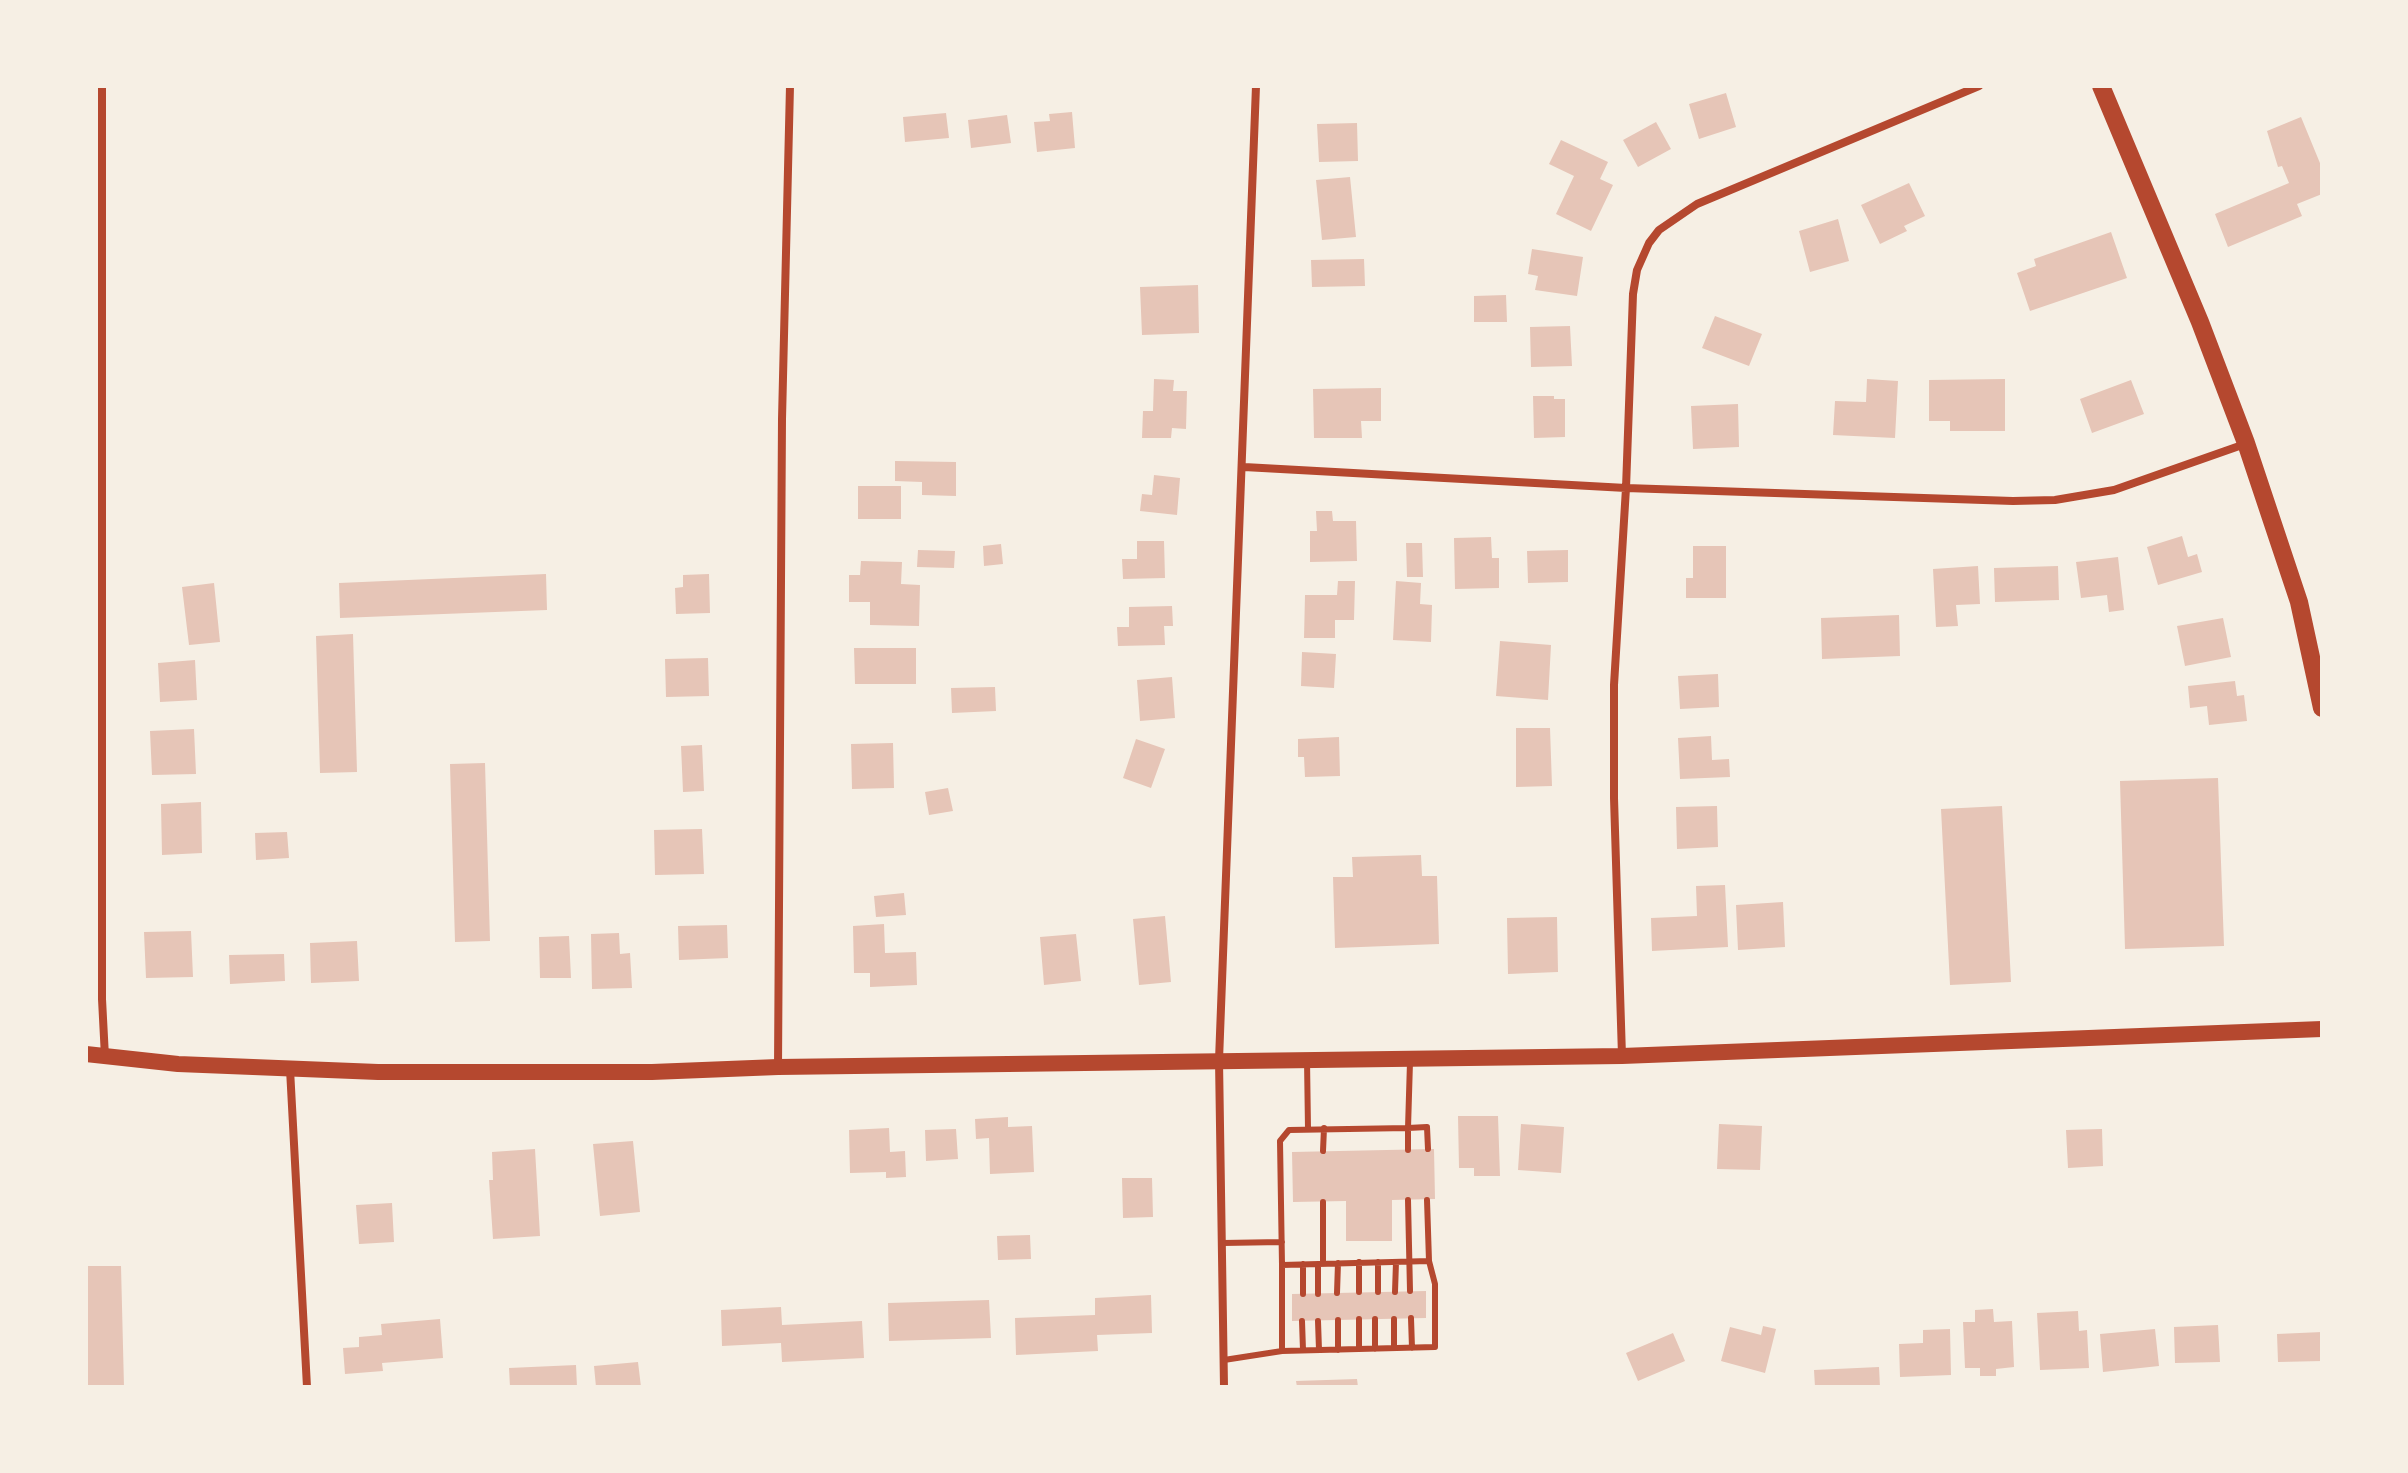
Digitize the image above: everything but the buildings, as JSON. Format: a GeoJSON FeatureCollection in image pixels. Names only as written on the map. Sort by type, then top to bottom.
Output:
{"type":"FeatureCollection","features":[{"type":"Feature","properties":{"kind":"main road"},"geometry":{"type":"LineString","coordinates":[[2101,86],[2200,322],[2246,443],[2299,602],[2322,706]]}},
{"type":"Feature","properties":{"kind":"main road"},"geometry":{"type":"LineString","coordinates":[[86,1054],[106,1058],[378,1072],[637,1072],[778,1067],[1622,1056],[2322,1029]]}},
{"type":"Feature","properties":{"kind":"street"},"geometry":{"type":"LineString","coordinates":[[102,86],[102,999],[106,1058]]}},
{"type":"Feature","properties":{"kind":"street"},"geometry":{"type":"LineString","coordinates":[[778,1067],[781,435],[790,86]]}},
{"type":"Feature","properties":{"kind":"street"},"geometry":{"type":"LineString","coordinates":[[1224,1387],[1219,1060],[1244,467],[1252,134],[1256,86]]}},
{"type":"Feature","properties":{"kind":"street"},"geometry":{"type":"LineString","coordinates":[[1622,1056],[1614,798],[1614,685],[1626,488],[1633,294],[1641,259],[1659,230],[1697,204],[1979,86]]}},
{"type":"Feature","properties":{"kind":"street"},"geometry":{"type":"LineString","coordinates":[[1244,467],[1626,488],[1998,501],[2055,500],[2114,490],[2246,443]]}},
{"type":"Feature","properties":{"kind":"street"},"geometry":{"type":"LineString","coordinates":[[290,1069],[307,1387]]}},
{"type":"Feature","properties":{"kind":"lane"},"geometry":{"type":"LineString","coordinates":[[1408,1150],[1410,1058]]}},
{"type":"Feature","properties":{"kind":"lane"},"geometry":{"type":"LineString","coordinates":[[1307,1059],[1308,1129]]}},
{"type":"Feature","properties":{"kind":"lane"},"geometry":{"type":"LineString","coordinates":[[1282,1351],[1280,1141],[1289,1130],[1427,1127],[1428,1149]]}},
{"type":"Feature","properties":{"kind":"lane"},"geometry":{"type":"LineString","coordinates":[[1323,1151],[1324,1128]]}},
{"type":"Feature","properties":{"kind":"lane"},"geometry":{"type":"LineString","coordinates":[[1408,1200],[1410,1291]]}},
{"type":"Feature","properties":{"kind":"lane"},"geometry":{"type":"LineString","coordinates":[[1224,1360],[1282,1351],[1435,1347],[1435,1284],[1429,1261],[1427,1200]]}},
{"type":"Feature","properties":{"kind":"lane"},"geometry":{"type":"LineString","coordinates":[[1318,1294],[1323,1202]]}},
{"type":"Feature","properties":{"kind":"lane"},"geometry":{"type":"LineString","coordinates":[[1223,1243],[1282,1242]]}},
{"type":"Feature","properties":{"kind":"lane"},"geometry":{"type":"LineString","coordinates":[[1282,1265],[1429,1261]]}},
{"type":"Feature","properties":{"kind":"lane"},"geometry":{"type":"LineString","coordinates":[[1359,1262],[1359,1292]]}},
{"type":"Feature","properties":{"kind":"lane"},"geometry":{"type":"LineString","coordinates":[[1378,1262],[1378,1292]]}},
{"type":"Feature","properties":{"kind":"lane"},"geometry":{"type":"LineString","coordinates":[[1395,1292],[1396,1262]]}},
{"type":"Feature","properties":{"kind":"lane"},"geometry":{"type":"LineString","coordinates":[[1337,1293],[1338,1263]]}},
{"type":"Feature","properties":{"kind":"lane"},"geometry":{"type":"LineString","coordinates":[[1303,1264],[1303,1294]]}},
{"type":"Feature","properties":{"kind":"lane"},"geometry":{"type":"LineString","coordinates":[[1411,1318],[1412,1348]]}},
{"type":"Feature","properties":{"kind":"lane"},"geometry":{"type":"LineString","coordinates":[[1359,1319],[1359,1349]]}},
{"type":"Feature","properties":{"kind":"lane"},"geometry":{"type":"LineString","coordinates":[[1375,1319],[1375,1349]]}},
{"type":"Feature","properties":{"kind":"lane"},"geometry":{"type":"LineString","coordinates":[[1394,1319],[1394,1348]]}},
{"type":"Feature","properties":{"kind":"lane"},"geometry":{"type":"LineString","coordinates":[[1338,1320],[1338,1350]]}},
{"type":"Feature","properties":{"kind":"lane"},"geometry":{"type":"LineString","coordinates":[[1302,1321],[1303,1350]]}},
{"type":"Feature","properties":{"kind":"lane"},"geometry":{"type":"LineString","coordinates":[[1318,1321],[1319,1350]]}}]}
